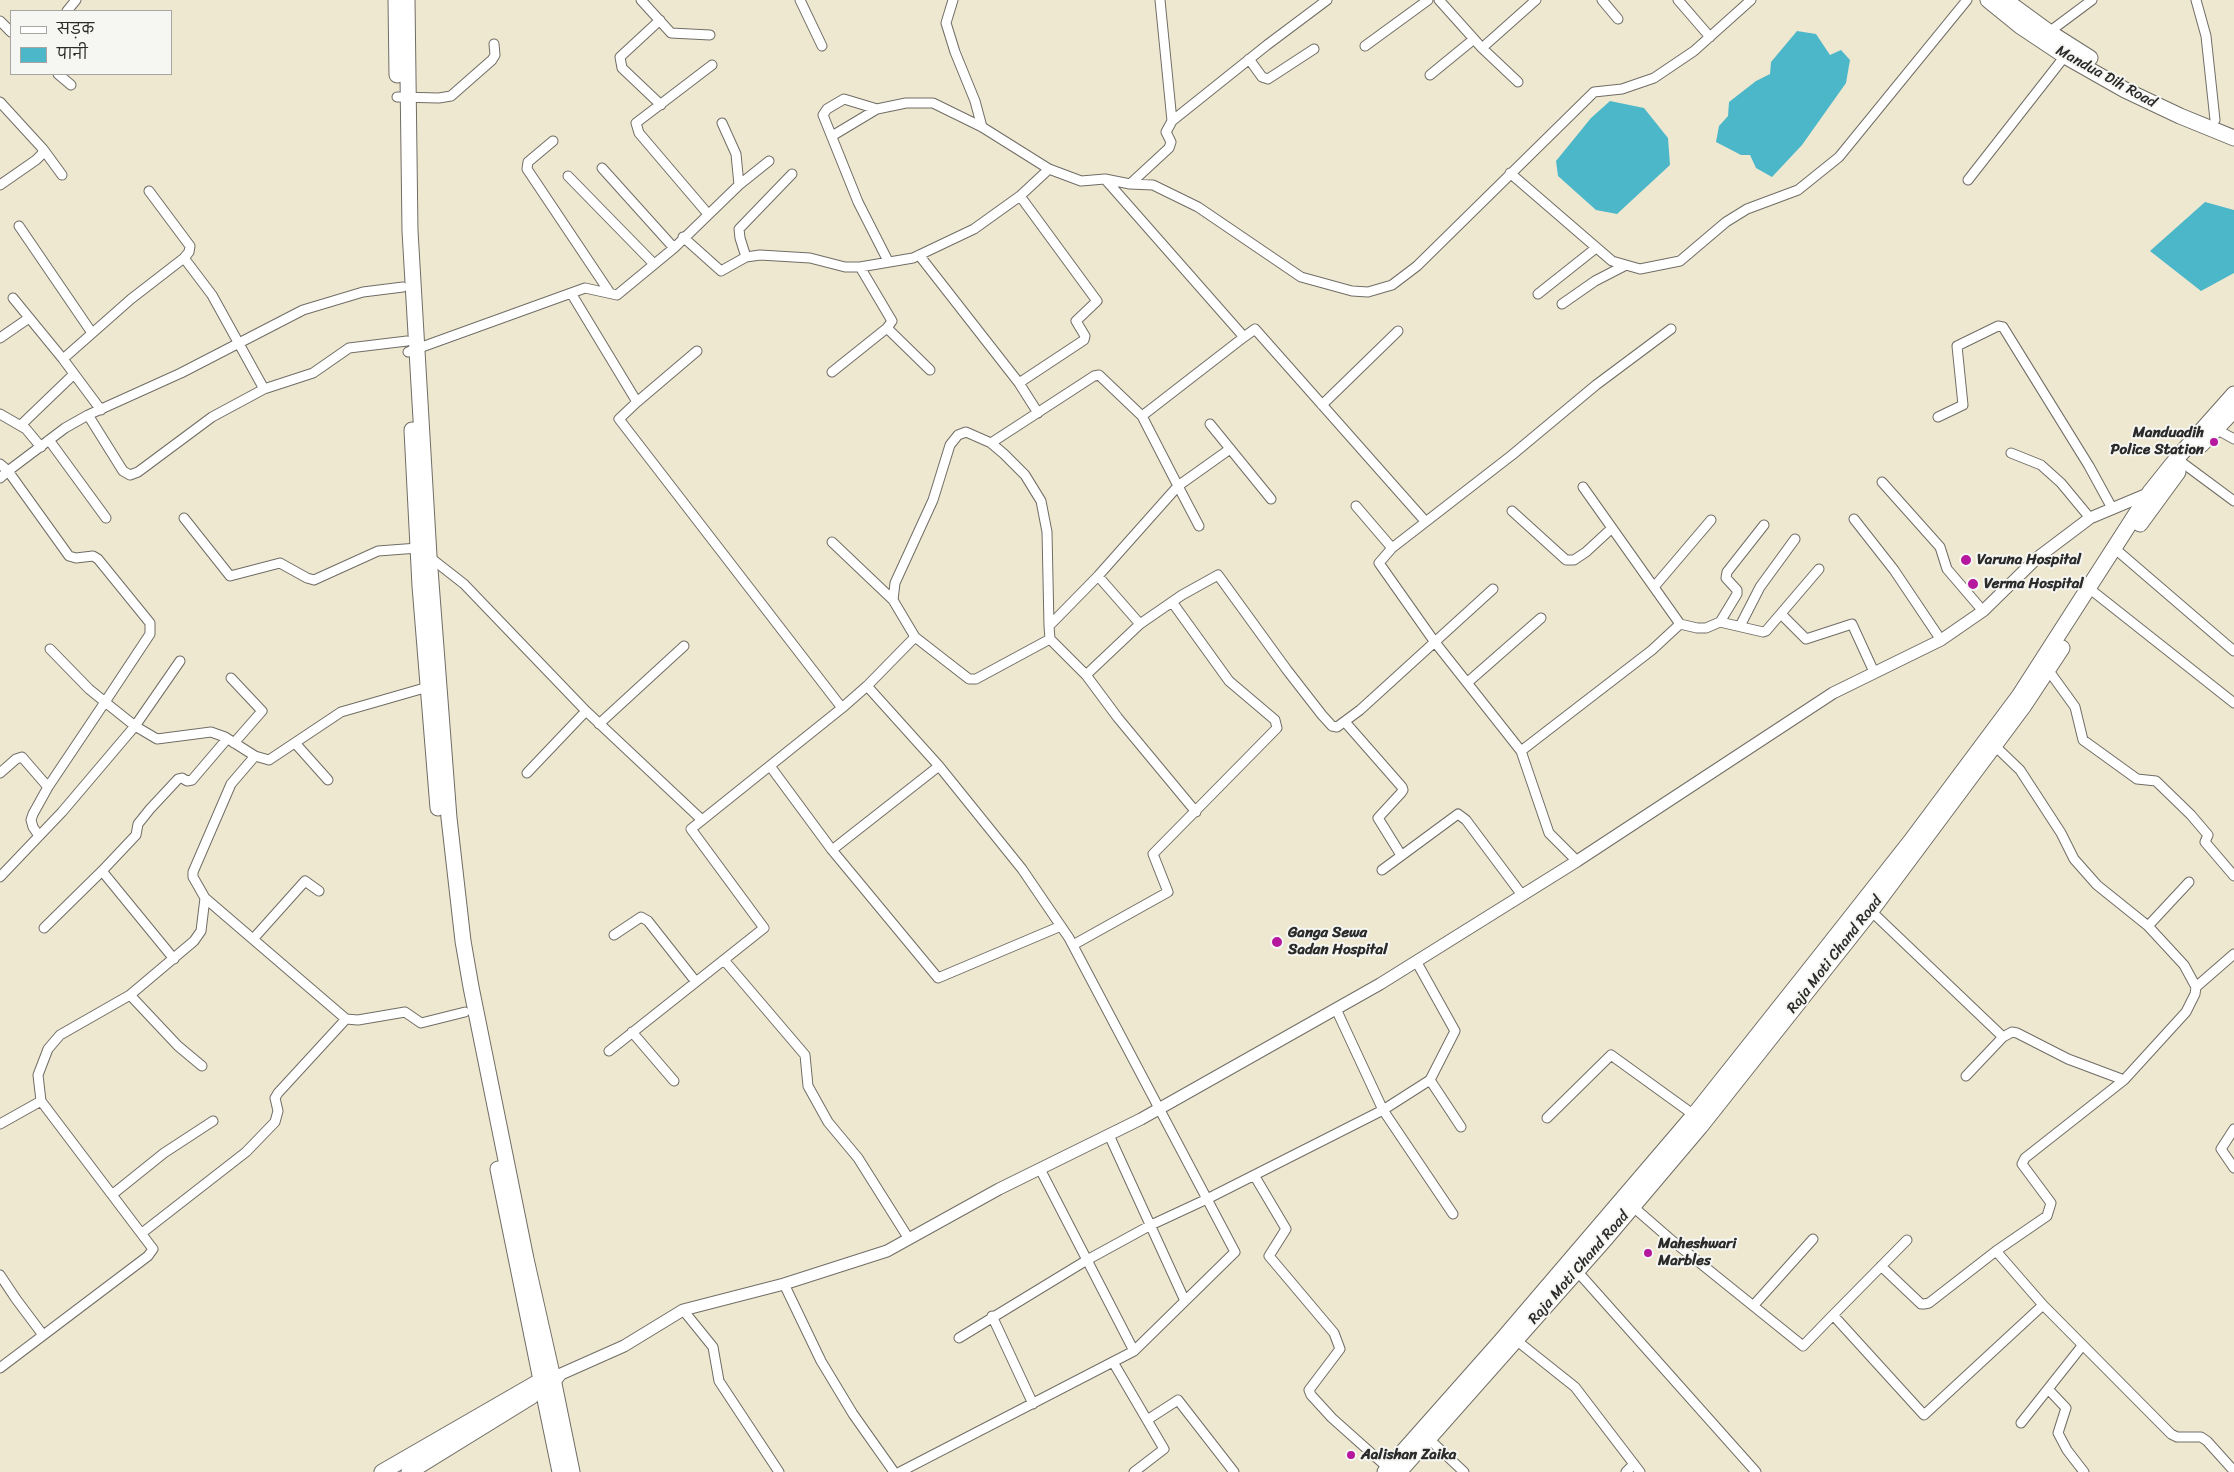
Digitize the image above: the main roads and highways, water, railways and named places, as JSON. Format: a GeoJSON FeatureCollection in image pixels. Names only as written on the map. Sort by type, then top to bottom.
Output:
{"type":"FeatureCollection","features":[{"type":"Feature","properties":{"kind":"main road"},"geometry":{"type":"LineString","coordinates":[[396,0],[410,231],[411,347],[424,552],[428,687],[448,908],[465,1012],[572,1472]]}},
{"type":"Feature","properties":{"kind":"main road"},"geometry":{"type":"LineString","coordinates":[[407,0],[402,98],[403,287],[411,347]]}},
{"type":"Feature","properties":{"kind":"main road","name":"Mandua Dih Road"},"geometry":{"type":"LineString","coordinates":[[1988,0],[2020,26],[2065,56],[2125,90],[2180,116],[2234,138]]}},
{"type":"Feature","properties":{"kind":"main road","name":"Mandua Dih Road"},"geometry":{"type":"LineString","coordinates":[[2005,0],[2048,32],[2117,74],[2157,96],[2234,127]]}},
{"type":"Feature","properties":{"kind":"main road"},"geometry":{"type":"LineString","coordinates":[[1391,1471],[1628,1202],[1694,1115],[1910,842],[2019,696],[2157,492],[2178,457],[2234,394]]}},
{"type":"Feature","properties":{"kind":"main road","name":"Raja Moti Chand Road"},"geometry":{"type":"LineString","coordinates":[[1391,1471],[1429,1439],[1577,1271],[1628,1202],[1700,1126],[1871,911],[2049,671],[2157,492],[2234,410]]}},
{"type":"Feature","properties":{"kind":"main road"},"geometry":{"type":"LineString","coordinates":[[424,552],[449,818],[463,941],[550,1380],[560,1472]]}},
{"type":"Feature","properties":{"kind":"main road"},"geometry":{"type":"LineString","coordinates":[[382,1472],[550,1380]]}},
{"type":"Feature","properties":{"kind":"main road"},"geometry":{"type":"LineString","coordinates":[[409,1472],[550,1380]]}},
{"type":"Feature","properties":{"kind":"water"},"geometry":{"type":"Polygon","coordinates":[[[1797,31],[1816,34],[1830,55],[1841,50],[1850,60],[1846,83],[1802,145],[1772,177],[1756,168],[1750,155],[1741,155],[1716,142],[1719,126],[1728,116],[1729,102],[1756,81],[1770,74],[1771,62],[1797,31]]]}},
{"type":"Feature","properties":{"kind":"water"},"geometry":{"type":"Polygon","coordinates":[[[1610,101],[1644,108],[1668,138],[1670,165],[1617,214],[1596,210],[1558,176],[1556,161],[1591,118],[1610,101]]]}},
{"type":"Feature","properties":{"kind":"water"},"geometry":{"type":"Polygon","coordinates":[[[2205,202],[2234,210],[2234,273],[2201,291],[2150,251],[2205,202]]]}},
{"type":"Feature","properties":{"kind":"place","name":"Manduadih Police Station"},"geometry":{"type":"Point","coordinates":[2214,442]}},
{"type":"Feature","properties":{"kind":"place","name":"Varuna Hospital"},"geometry":{"type":"Point","coordinates":[1966,560]}},
{"type":"Feature","properties":{"kind":"place","name":"Verma Hospital"},"geometry":{"type":"Point","coordinates":[1973,584]}},
{"type":"Feature","properties":{"kind":"place","name":"Ganga Sewa Sadan Hospital"},"geometry":{"type":"Point","coordinates":[1277,942]}},
{"type":"Feature","properties":{"kind":"place","name":"Maheshwari Marbles"},"geometry":{"type":"Point","coordinates":[1648,1253]}},
{"type":"Feature","properties":{"kind":"place","name":"Aalishan Zaika"},"geometry":{"type":"Point","coordinates":[1351,1455]}}]}
